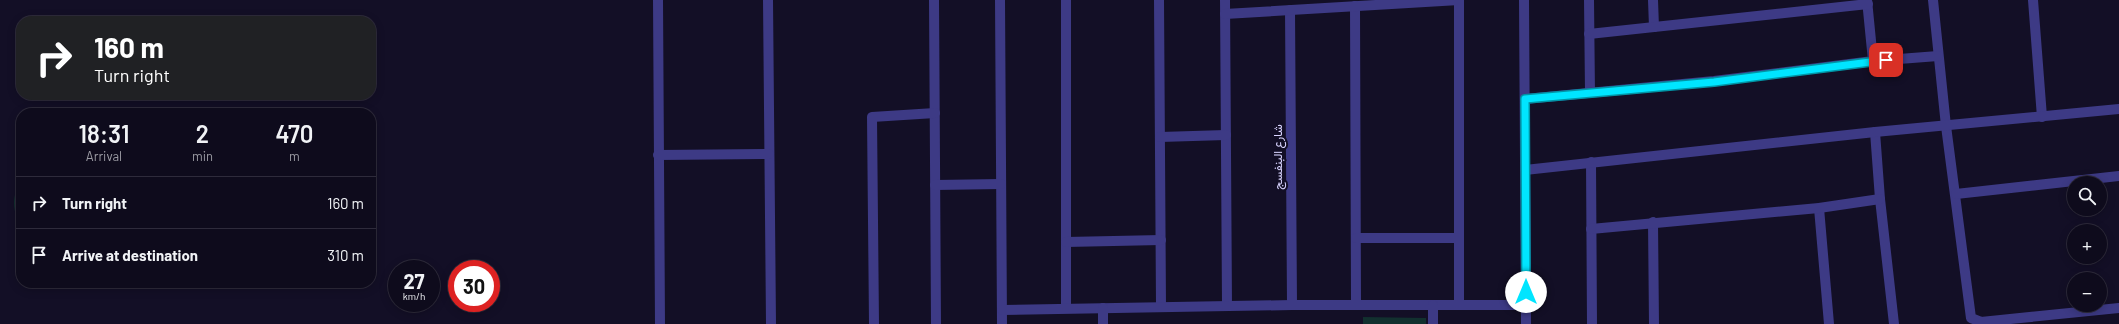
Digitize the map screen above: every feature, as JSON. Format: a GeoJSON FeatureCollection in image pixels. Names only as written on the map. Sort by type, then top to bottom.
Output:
{"type":"FeatureCollection","features":[{"type":"Feature","properties":{"kind":"street"},"geometry":{"type":"LineString","coordinates":[[658,0],[660,324]]}},
{"type":"Feature","properties":{"kind":"street"},"geometry":{"type":"LineString","coordinates":[[768,0],[771,324]]}},
{"type":"Feature","properties":{"kind":"street"},"geometry":{"type":"LineString","coordinates":[[934,0],[936,324]]}},
{"type":"Feature","properties":{"kind":"street"},"geometry":{"type":"LineString","coordinates":[[1000,0],[1002,324]]}},
{"type":"Feature","properties":{"kind":"street"},"geometry":{"type":"LineString","coordinates":[[1066,0],[1066,308]]}},
{"type":"Feature","properties":{"kind":"street"},"geometry":{"type":"LineString","coordinates":[[1160,0],[1161,306]]}},
{"type":"Feature","properties":{"kind":"street"},"geometry":{"type":"LineString","coordinates":[[1225,0],[1226,306]]}},
{"type":"Feature","properties":{"kind":"street"},"geometry":{"type":"LineString","coordinates":[[1225,14],[1459,0],[1459,305]]}},
{"type":"Feature","properties":{"kind":"street"},"geometry":{"type":"LineString","coordinates":[[1524,0],[1526,324]]}},
{"type":"Feature","properties":{"kind":"street"},"geometry":{"type":"LineString","coordinates":[[1589,0],[1590,93]]}},
{"type":"Feature","properties":{"kind":"street"},"geometry":{"type":"LineString","coordinates":[[1653,0],[1654,27]]}},
{"type":"Feature","properties":{"kind":"street"},"geometry":{"type":"LineString","coordinates":[[1934,0],[1938,56],[1946,126],[1972,318],[1981,322],[2119,308]]}},
{"type":"Feature","properties":{"kind":"street"},"geometry":{"type":"LineString","coordinates":[[2033,0],[2042,117]]}},
{"type":"Feature","properties":{"kind":"street"},"geometry":{"type":"LineString","coordinates":[[1590,34],[1867,2],[1873,61]]}},
{"type":"Feature","properties":{"kind":"street"},"geometry":{"type":"LineString","coordinates":[[1355,6],[1356,305]]}},
{"type":"Feature","properties":{"kind":"street","name":"شارع البنفسج"},"geometry":{"type":"LineString","coordinates":[[1290,10],[1292,305]]}},
{"type":"Feature","properties":{"kind":"street"},"geometry":{"type":"LineString","coordinates":[[1525,99],[1714,82],[1873,61],[1938,56]]}},
{"type":"Feature","properties":{"kind":"street"},"geometry":{"type":"LineString","coordinates":[[1525,170],[1875,132],[2119,109]]}},
{"type":"Feature","properties":{"kind":"street"},"geometry":{"type":"LineString","coordinates":[[874,324],[872,117],[935,113]]}},
{"type":"Feature","properties":{"kind":"street"},"geometry":{"type":"LineString","coordinates":[[1875,132],[1880,199],[1894,324]]}},
{"type":"Feature","properties":{"kind":"street"},"geometry":{"type":"LineString","coordinates":[[1160,137],[1226,135]]}},
{"type":"Feature","properties":{"kind":"street"},"geometry":{"type":"LineString","coordinates":[[658,155],[770,154]]}},
{"type":"Feature","properties":{"kind":"street"},"geometry":{"type":"LineString","coordinates":[[1590,162],[1592,324]]}},
{"type":"Feature","properties":{"kind":"street"},"geometry":{"type":"LineString","coordinates":[[1956,194],[2119,176]]}},
{"type":"Feature","properties":{"kind":"street"},"geometry":{"type":"LineString","coordinates":[[936,185],[1001,184]]}},
{"type":"Feature","properties":{"kind":"street"},"geometry":{"type":"LineString","coordinates":[[1591,230],[1653,222],[1819,208],[1880,199]]}},
{"type":"Feature","properties":{"kind":"street"},"geometry":{"type":"LineString","coordinates":[[1819,208],[1829,324]]}},
{"type":"Feature","properties":{"kind":"street"},"geometry":{"type":"LineString","coordinates":[[1653,222],[1654,324]]}},
{"type":"Feature","properties":{"kind":"street"},"geometry":{"type":"LineString","coordinates":[[1356,238],[1459,238]]}},
{"type":"Feature","properties":{"kind":"street"},"geometry":{"type":"LineString","coordinates":[[1066,242],[1161,240]]}},
{"type":"Feature","properties":{"kind":"street"},"geometry":{"type":"LineString","coordinates":[[1433,305],[1433,324]]}},
{"type":"Feature","properties":{"kind":"street"},"geometry":{"type":"LineString","coordinates":[[1002,310],[1161,306],[1526,305]]}},
{"type":"Feature","properties":{"kind":"street"},"geometry":{"type":"LineString","coordinates":[[1103,308],[1103,324]]}},
{"type":"Feature","properties":{"kind":"green space"},"geometry":{"type":"Polygon","coordinates":[[[16,192],[16,215],[14,206],[16,192]]]}},
{"type":"Feature","properties":{"kind":"green space"},"geometry":{"type":"Polygon","coordinates":[[[1363,317],[1426,318],[1426,324],[1363,324],[1363,317]]]}},
{"type":"Feature","properties":{"kind":"route"},"geometry":{"type":"LineString","coordinates":[[1526,292],[1525,99],[1714,82],[1886,60]]}}]}
